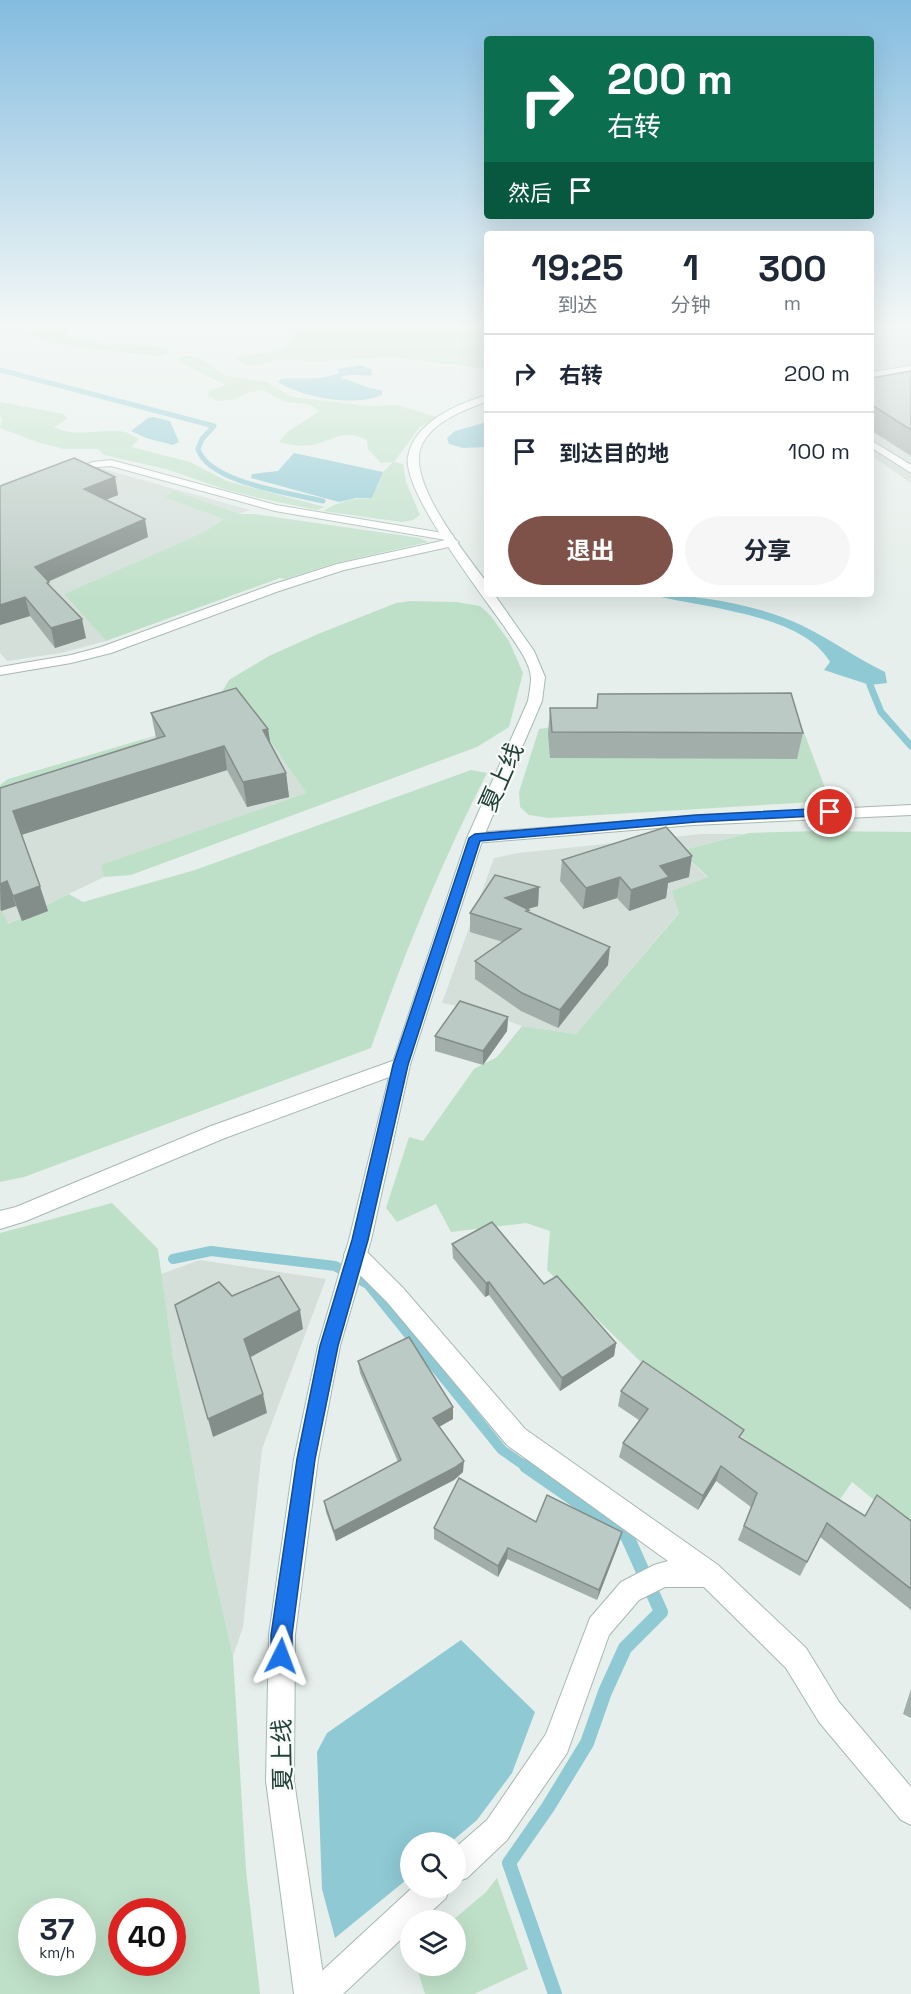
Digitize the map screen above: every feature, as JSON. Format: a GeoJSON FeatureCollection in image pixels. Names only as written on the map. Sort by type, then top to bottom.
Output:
{"type":"FeatureCollection","features":[{"type":"Feature","properties":{"kind":"street","name":"夏上线"},"geometry":{"type":"LineString","coordinates":[[448,416],[437,423],[414,451],[414,474],[451,539],[484,588]]}},
{"type":"Feature","properties":{"kind":"street"},"geometry":{"type":"LineString","coordinates":[[874,445],[911,470]]}},
{"type":"Feature","properties":{"kind":"street"},"geometry":{"type":"LineString","coordinates":[[54,478],[97,464],[111,463],[275,508],[451,539]]}},
{"type":"Feature","properties":{"kind":"street"},"geometry":{"type":"LineString","coordinates":[[0,671],[71,659],[106,650],[286,584],[341,567],[451,539]]}},
{"type":"Feature","properties":{"kind":"street","name":"夏上线"},"geometry":{"type":"LineString","coordinates":[[310,1994],[280,1781],[282,1635],[306,1459],[329,1346],[355,1255],[400,1065],[475,838],[535,701],[538,677],[527,651],[490,597]]}},
{"type":"Feature","properties":{"kind":"street"},"geometry":{"type":"LineString","coordinates":[[475,838],[696,819],[911,810]]}},
{"type":"Feature","properties":{"kind":"street"},"geometry":{"type":"LineString","coordinates":[[0,1220],[19,1215],[218,1132],[400,1065]]}},
{"type":"Feature","properties":{"kind":"street"},"geometry":{"type":"LineString","coordinates":[[355,1255],[395,1295],[516,1437],[563,1473],[709,1574],[796,1658],[829,1712],[911,1810]]}},
{"type":"Feature","properties":{"kind":"street"},"geometry":{"type":"LineString","coordinates":[[466,1858],[497,1830],[557,1743],[599,1628],[630,1591],[663,1574],[709,1574]]}},
{"type":"Feature","properties":{"kind":"street"},"geometry":{"type":"LineString","coordinates":[[320,1994],[423,1898]]}},
{"type":"Feature","properties":{"kind":"shaded area"},"geometry":{"type":"Polygon","coordinates":[[[874,416],[911,416],[911,483],[874,457],[874,416]]]}},
{"type":"Feature","properties":{"kind":"shaded area"},"geometry":{"type":"Polygon","coordinates":[[[78,462],[250,510],[224,519],[204,532],[64,594],[106,641],[61,653],[7,661],[0,653],[0,490],[78,462]]]}},
{"type":"Feature","properties":{"kind":"shaded area"},"geometry":{"type":"Polygon","coordinates":[[[247,707],[306,793],[102,865],[104,877],[7,924],[0,906],[0,808],[156,756],[144,739],[247,707]]]}},
{"type":"Feature","properties":{"kind":"shaded area"},"geometry":{"type":"Polygon","coordinates":[[[701,834],[744,834],[680,851],[708,878],[576,1034],[522,1026],[478,1010],[442,1003],[494,858],[518,853],[701,834]]]}},
{"type":"Feature","properties":{"kind":"shaded area"},"geometry":{"type":"Polygon","coordinates":[[[200,1260],[326,1279],[262,1449],[243,1627],[233,1656],[210,1555],[173,1357],[161,1274],[200,1260]]]}},
{"type":"Feature","properties":{"kind":"green space"},"geometry":{"type":"Polygon","coordinates":[[[65,416],[67,419],[54,427],[81,433],[116,431],[127,433],[139,439],[131,447],[190,462],[227,481],[325,507],[317,510],[259,498],[224,489],[166,469],[104,455],[98,449],[64,449],[37,442],[0,428],[2,418],[0,417],[65,416]]]}},
{"type":"Feature","properties":{"kind":"green space"},"geometry":{"type":"Polygon","coordinates":[[[312,416],[437,417],[420,427],[394,462],[403,464],[406,482],[420,515],[413,520],[402,522],[323,511],[347,501],[372,498],[383,472],[393,462],[381,463],[368,449],[367,440],[351,435],[339,436],[309,446],[279,442],[287,432],[312,416]]]}},
{"type":"Feature","properties":{"kind":"green space"},"geometry":{"type":"Polygon","coordinates":[[[174,491],[240,514],[254,514],[420,538],[428,542],[336,563],[285,579],[280,578],[106,641],[64,594],[204,532],[224,519],[164,497],[174,491]]]}},
{"type":"Feature","properties":{"kind":"green space"},"geometry":{"type":"Polygon","coordinates":[[[456,602],[480,606],[490,615],[509,641],[523,673],[509,727],[477,747],[131,875],[104,877],[101,865],[306,793],[247,707],[222,692],[229,680],[269,656],[396,603],[456,602]]]}},
{"type":"Feature","properties":{"kind":"green space"},"geometry":{"type":"Polygon","coordinates":[[[773,695],[797,714],[830,801],[549,818],[529,815],[520,807],[519,792],[539,729],[773,695]]]}},
{"type":"Feature","properties":{"kind":"green space"},"geometry":{"type":"Polygon","coordinates":[[[144,739],[156,757],[0,808],[0,785],[8,779],[144,739]]]}},
{"type":"Feature","properties":{"kind":"green space"},"geometry":{"type":"Polygon","coordinates":[[[471,770],[487,773],[424,908],[371,1048],[24,1177],[0,1182],[0,906],[8,924],[69,894],[83,902],[195,870],[471,770]]]}},
{"type":"Feature","properties":{"kind":"green space"},"geometry":{"type":"Polygon","coordinates":[[[911,832],[911,1530],[852,1482],[836,1505],[647,1368],[547,1270],[550,1231],[526,1223],[451,1232],[436,1204],[397,1222],[386,1208],[409,1137],[423,1141],[474,1069],[497,1057],[522,1026],[576,1034],[679,913],[672,891],[708,877],[680,851],[749,833],[911,832]]]}},
{"type":"Feature","properties":{"kind":"green space"},"geometry":{"type":"Polygon","coordinates":[[[112,1203],[158,1249],[173,1357],[210,1555],[233,1656],[246,1870],[260,1994],[0,1994],[0,1233],[112,1203]]]}},
{"type":"Feature","properties":{"kind":"green space"},"geometry":{"type":"Polygon","coordinates":[[[497,1878],[528,1969],[474,1994],[425,1994],[419,1976],[466,1976],[465,1910],[486,1892],[497,1878]]]}},
{"type":"Feature","properties":{"kind":"water"},"geometry":{"type":"Polygon","coordinates":[[[154,417],[170,421],[179,442],[173,445],[146,438],[131,431],[148,418],[154,417]]]}},
{"type":"Feature","properties":{"kind":"water"},"geometry":{"type":"Polygon","coordinates":[[[484,423],[484,447],[463,448],[449,444],[447,438],[455,431],[484,423]]]}},
{"type":"Feature","properties":{"kind":"water"},"geometry":{"type":"Polygon","coordinates":[[[294,453],[383,472],[372,498],[356,498],[339,502],[251,478],[252,474],[278,471],[294,453]]]}},
{"type":"Feature","properties":{"kind":"water"},"geometry":{"type":"Polygon","coordinates":[[[662,597],[693,597],[726,602],[784,618],[812,630],[885,672],[887,683],[870,685],[824,670],[830,662],[816,646],[797,633],[774,623],[748,615],[662,597]]]}},
{"type":"Feature","properties":{"kind":"water"},"geometry":{"type":"Polygon","coordinates":[[[461,1640],[535,1712],[512,1773],[477,1820],[463,1832],[400,1832],[400,1885],[335,1938],[322,1889],[317,1752],[327,1733],[461,1640]]]}},
{"type":"Feature","properties":{"kind":"building"},"geometry":{"type":"Polygon","coordinates":[[[889,416],[911,416],[911,430],[889,416]]]}},
{"type":"Feature","properties":{"kind":"building"},"geometry":{"type":"Polygon","coordinates":[[[74,458],[115,477],[84,489],[145,519],[35,567],[49,582],[47,583],[82,619],[51,628],[25,597],[0,605],[0,486],[74,458]]]}},
{"type":"Feature","properties":{"kind":"building"},"geometry":{"type":"Polygon","coordinates":[[[236,688],[268,729],[263,730],[286,773],[243,782],[224,746],[13,811],[40,886],[13,896],[7,881],[0,884],[0,788],[165,736],[151,713],[236,688]]]}},
{"type":"Feature","properties":{"kind":"building"},"geometry":{"type":"Polygon","coordinates":[[[791,693],[803,733],[552,732],[550,708],[597,708],[598,694],[791,693]]]}},
{"type":"Feature","properties":{"kind":"building"},"geometry":{"type":"Polygon","coordinates":[[[666,827],[692,856],[660,866],[669,877],[631,890],[620,877],[586,888],[562,860],[666,827]]]}},
{"type":"Feature","properties":{"kind":"building"},"geometry":{"type":"Polygon","coordinates":[[[495,875],[539,887],[505,898],[529,910],[526,911],[610,947],[560,1010],[522,993],[475,961],[521,929],[470,913],[495,875]]]}},
{"type":"Feature","properties":{"kind":"building"},"geometry":{"type":"Polygon","coordinates":[[[460,1001],[508,1017],[483,1051],[435,1036],[460,1001]]]}},
{"type":"Feature","properties":{"kind":"building"},"geometry":{"type":"Polygon","coordinates":[[[492,1222],[544,1284],[557,1276],[616,1343],[562,1378],[489,1282],[486,1283],[452,1244],[492,1222]]]}},
{"type":"Feature","properties":{"kind":"building"},"geometry":{"type":"Polygon","coordinates":[[[279,1276],[300,1310],[244,1339],[263,1394],[208,1419],[175,1305],[219,1282],[232,1296],[279,1276]]]}},
{"type":"Feature","properties":{"kind":"building"},"geometry":{"type":"Polygon","coordinates":[[[409,1337],[453,1407],[433,1418],[464,1461],[334,1531],[324,1501],[401,1460],[358,1361],[409,1337]]]}},
{"type":"Feature","properties":{"kind":"building"},"geometry":{"type":"Polygon","coordinates":[[[643,1361],[744,1430],[739,1437],[865,1516],[877,1495],[911,1521],[911,1589],[827,1523],[807,1562],[744,1526],[757,1493],[721,1466],[703,1496],[623,1443],[648,1409],[621,1391],[643,1361]]]}},
{"type":"Feature","properties":{"kind":"building"},"geometry":{"type":"Polygon","coordinates":[[[459,1478],[536,1522],[547,1495],[622,1532],[599,1590],[508,1548],[498,1566],[434,1528],[459,1478]]]}},
{"type":"Feature","properties":{"kind":"waterway"},"geometry":{"type":"LineString","coordinates":[[176,416],[214,426],[202,439],[198,449],[205,461],[218,470],[253,485],[323,501]]}},
{"type":"Feature","properties":{"kind":"waterway"},"geometry":{"type":"LineString","coordinates":[[870,685],[881,712],[911,746]]}},
{"type":"Feature","properties":{"kind":"waterway"},"geometry":{"type":"LineString","coordinates":[[173,1259],[211,1251],[335,1266],[368,1284],[502,1450],[528,1468]]}},
{"type":"Feature","properties":{"kind":"waterway"},"geometry":{"type":"LineString","coordinates":[[526,1466],[627,1536],[661,1612],[625,1648],[605,1692],[587,1743],[548,1807],[509,1863],[555,1994]]}},
{"type":"Feature","properties":{"kind":"route"},"geometry":{"type":"LineString","coordinates":[[281,1656],[306,1459],[329,1346],[360,1240],[400,1065],[475,838],[696,819],[830,812]]}}]}
